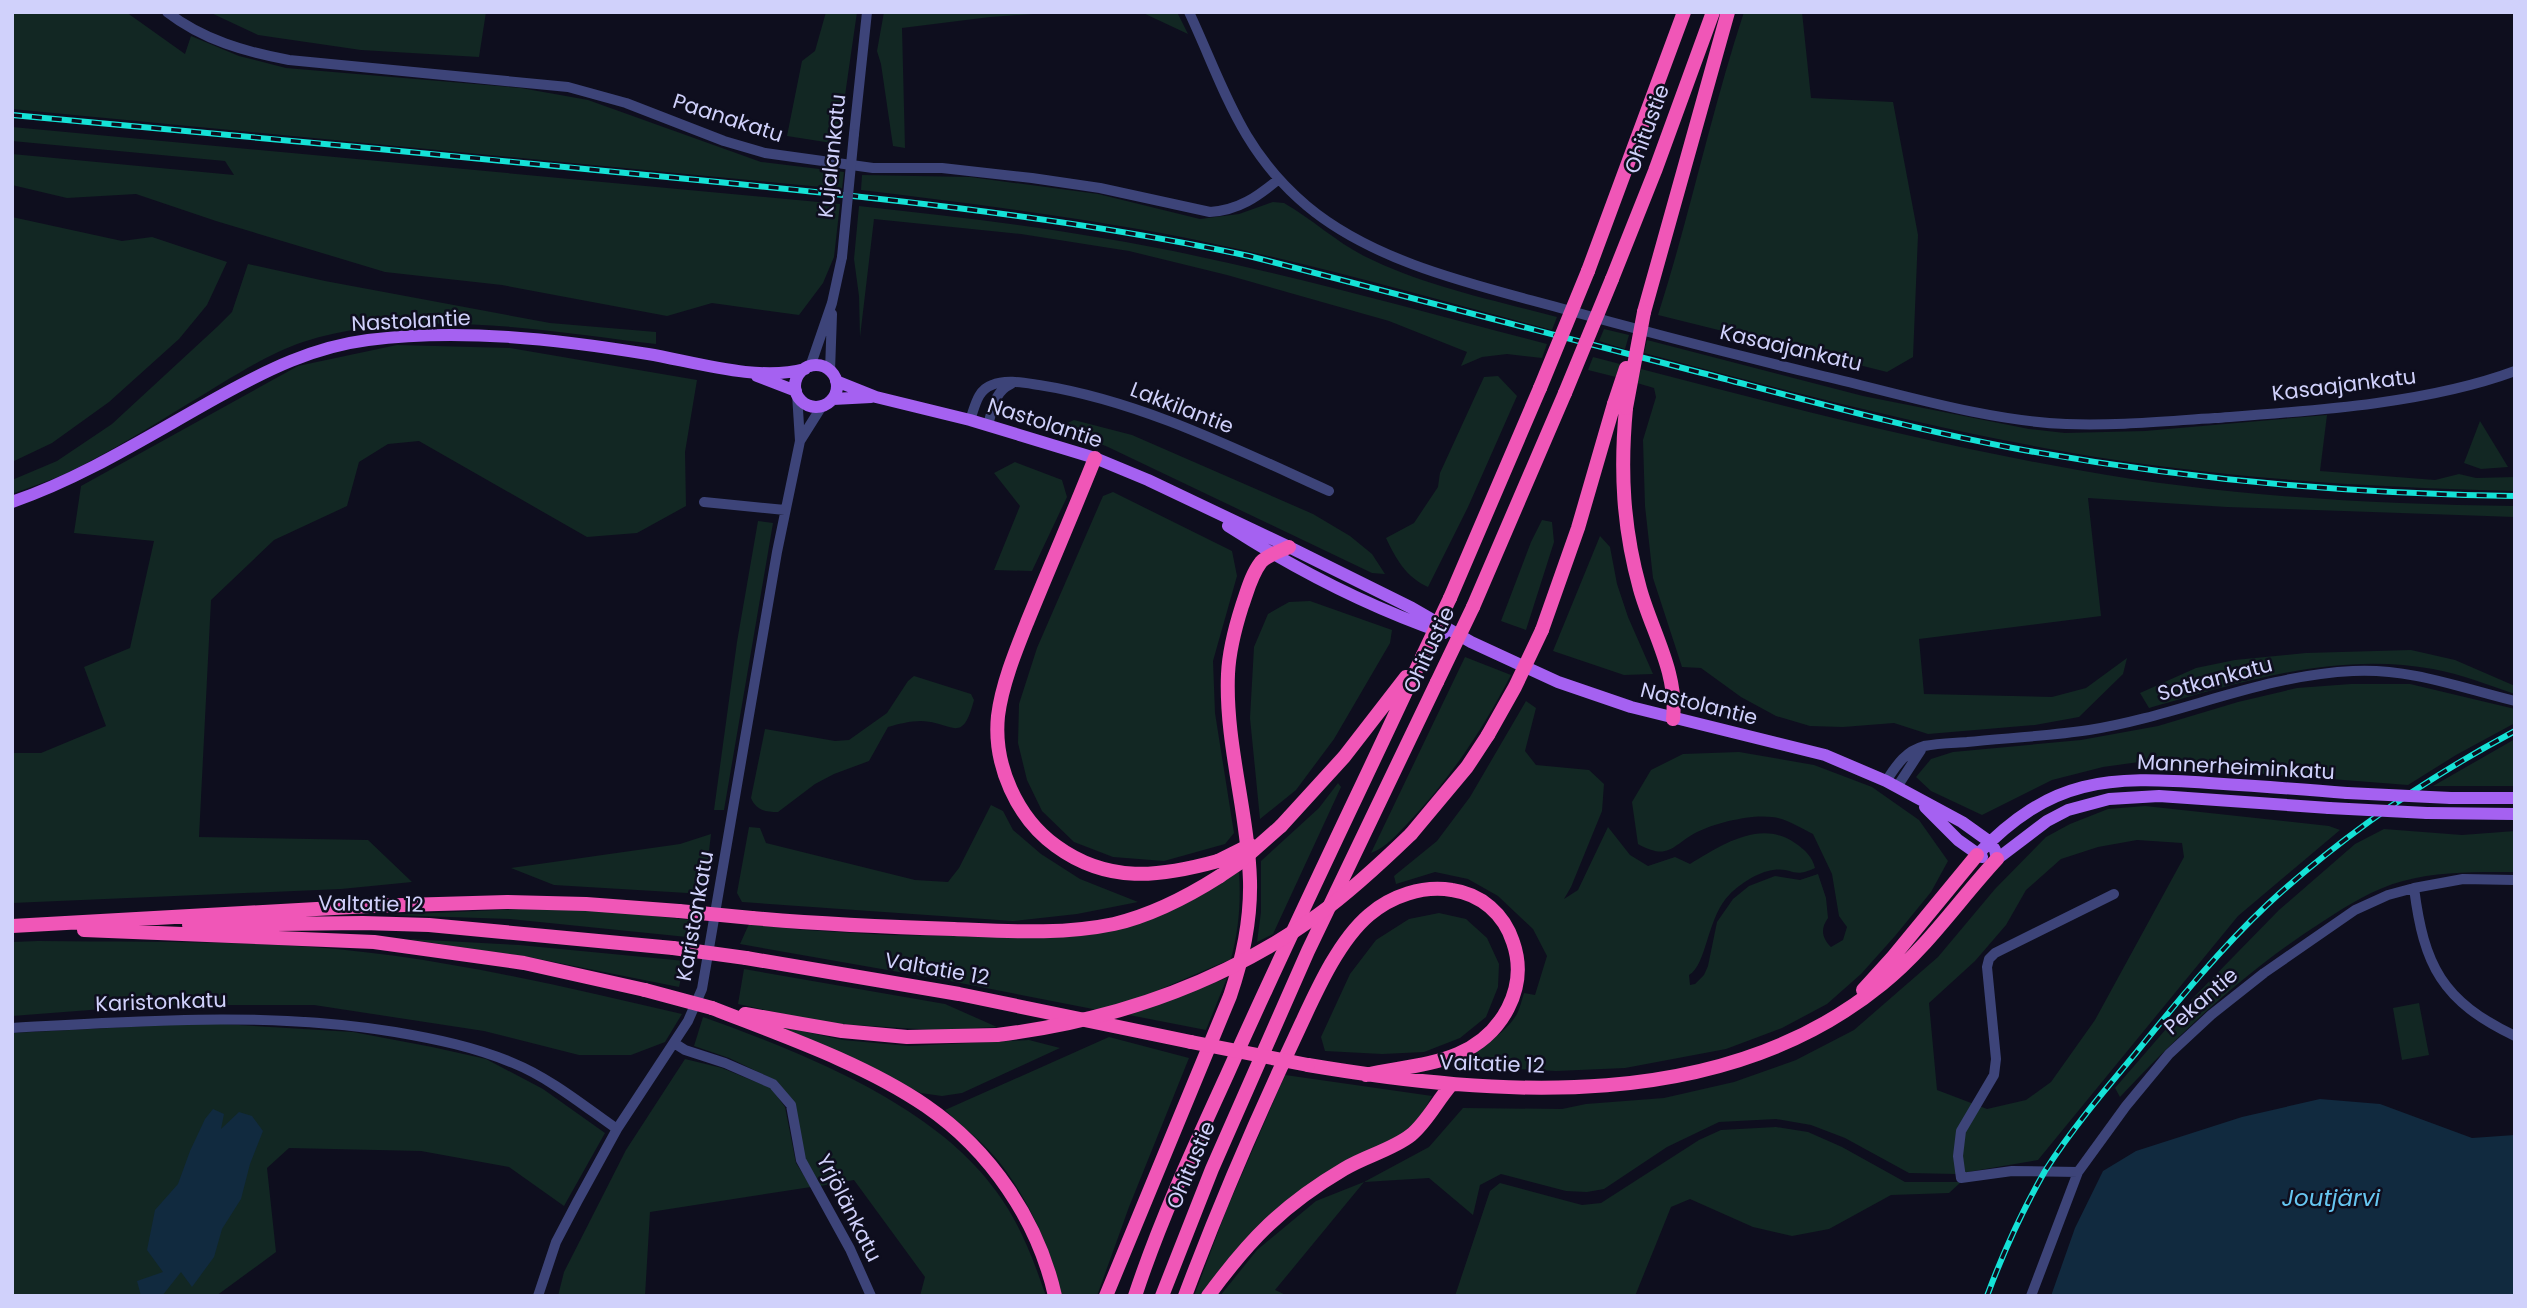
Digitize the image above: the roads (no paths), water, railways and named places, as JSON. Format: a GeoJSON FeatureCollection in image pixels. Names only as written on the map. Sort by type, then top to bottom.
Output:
{"type":"FeatureCollection","features":[{"type":"Feature","properties":{"kind":"highway","name":"Ohitustie"},"geometry":{"type":"LineString","coordinates":[[1135,1296],[1188,1161],[1281,953],[1450,598],[1540,388],[1588,271],[1684,12]]}},
{"type":"Feature","properties":{"kind":"highway","name":"Ohitustie"},"geometry":{"type":"LineString","coordinates":[[1162,1296],[1212,1169],[1302,964],[1473,607],[1565,393],[1655,171],[1713,12]]}},
{"type":"Feature","properties":{"kind":"highway"},"geometry":{"type":"LineString","coordinates":[[12,927],[374,942],[524,963],[712,1008],[842,1031],[907,1037],[997,1035],[1045,1029],[1132,1007],[1206,979],[1250,958],[1318,915],[1411,834],[1467,767],[1488,735],[1542,630],[1620,406],[1650,288],[1728,12]]}},
{"type":"Feature","properties":{"kind":"highway"},"geometry":{"type":"LineString","coordinates":[[1620,406],[1626,530],[1641,593],[1674,694],[1673,719]]}},
{"type":"Feature","properties":{"kind":"highway"},"geometry":{"type":"LineString","coordinates":[[1095,458],[1028,621],[1007,680],[998,717],[1004,769],[1014,797],[1029,822],[1070,856],[1122,874],[1151,875],[1219,869]]}},
{"type":"Feature","properties":{"kind":"highway"},"geometry":{"type":"LineString","coordinates":[[1106,1296],[1230,996],[1243,957],[1249,920],[1250,880],[1231,731],[1228,674],[1235,630],[1250,584],[1262,561],[1289,547]]}},
{"type":"Feature","properties":{"kind":"highway"},"geometry":{"type":"LineString","coordinates":[[12,927],[370,906],[507,902],[586,904],[855,926],[1051,931],[1113,924],[1166,907],[1219,869],[1235,854],[1281,827],[1344,757],[1422,656]]}},
{"type":"Feature","properties":{"kind":"highway","name":"Valtatie 12"},"geometry":{"type":"LineString","coordinates":[[1838,1016],[1893,957],[1977,855]]}},
{"type":"Feature","properties":{"kind":"highway","name":"Valtatie 12"},"geometry":{"type":"LineString","coordinates":[[12,927],[403,925],[673,948],[959,994],[1366,1075],[1451,1085],[1608,1085],[1690,1073],[1757,1056],[1838,1016],[1884,983],[1907,961],[1997,859]]}},
{"type":"Feature","properties":{"kind":"highway"},"geometry":{"type":"LineString","coordinates":[[1185,1296],[1257,1118],[1307,1012],[1347,940],[1368,916],[1388,902],[1413,892],[1441,888],[1463,891],[1480,899],[1504,921],[1516,950],[1519,966],[1517,988],[1510,1006],[1496,1027],[1460,1053],[1432,1062],[1366,1075]]}},
{"type":"Feature","properties":{"kind":"highway"},"geometry":{"type":"LineString","coordinates":[[712,1008],[792,1039],[875,1077],[925,1105],[959,1132],[1009,1189],[1028,1221],[1044,1255],[1055,1296]]}},
{"type":"Feature","properties":{"kind":"highway"},"geometry":{"type":"LineString","coordinates":[[1208,1296],[1252,1239],[1296,1199],[1346,1168],[1409,1137],[1451,1085]]}},
{"type":"Feature","properties":{"kind":"main road","name":"Nastolantie"},"geometry":{"type":"LineString","coordinates":[[12,502],[68,479],[262,373],[299,356],[331,346],[366,340],[439,335],[494,337],[646,354],[743,371],[786,373],[808,368]]}},
{"type":"Feature","properties":{"kind":"main road"},"geometry":{"type":"LineString","coordinates":[[821,366],[833,376],[836,392],[827,403],[804,403],[797,393],[796,381],[808,368],[821,366]]}},
{"type":"Feature","properties":{"kind":"main road","name":"Nastolantie"},"geometry":{"type":"LineString","coordinates":[[743,371],[797,393]]}},
{"type":"Feature","properties":{"kind":"main road","name":"Nastolantie"},"geometry":{"type":"LineString","coordinates":[[833,376],[876,397],[970,419],[1095,458],[1289,547],[1412,608],[1471,642]]}},
{"type":"Feature","properties":{"kind":"main road","name":"Nastolantie"},"geometry":{"type":"LineString","coordinates":[[827,403],[876,397]]}},
{"type":"Feature","properties":{"kind":"main road","name":"Nastolantie"},"geometry":{"type":"LineString","coordinates":[[1196,505],[1273,554],[1387,611],[1471,642],[1558,682],[1631,707],[1825,755],[1892,784],[1962,822],[1990,842]]}},
{"type":"Feature","properties":{"kind":"main road","name":"Mannerheiminkatu"},"geometry":{"type":"LineString","coordinates":[[1977,855],[2010,822],[2043,802],[2078,788],[2114,780],[2170,780],[2347,793],[2515,798]]}},
{"type":"Feature","properties":{"kind":"main road","name":"Mannerheiminkatu"},"geometry":{"type":"LineString","coordinates":[[1997,859],[2047,821],[2068,810],[2109,799],[2159,796],[2427,813],[2515,814]]}},
{"type":"Feature","properties":{"kind":"main road","name":"Nastolantie"},"geometry":{"type":"LineString","coordinates":[[1918,799],[1958,840],[1977,855],[1997,859]]}},
{"type":"Feature","properties":{"kind":"main road"},"geometry":{"type":"LineString","coordinates":[[1990,842],[1997,859]]}},
{"type":"Feature","properties":{"kind":"street","name":"Paanakatu"},"geometry":{"type":"LineString","coordinates":[[167,12],[200,33],[257,54],[289,60],[568,87],[626,103],[734,144],[803,160],[873,168],[955,169],[1032,178],[1100,188],[1210,212],[1226,211],[1242,205],[1279,179]]}},
{"type":"Feature","properties":{"kind":"street","name":"Kujalankatu"},"geometry":{"type":"LineString","coordinates":[[808,368],[832,303],[842,257],[867,12]]}},
{"type":"Feature","properties":{"kind":"street","name":"Kasaajankatu"},"geometry":{"type":"LineString","coordinates":[[1189,12],[1234,116],[1248,140],[1279,179],[1307,206],[1336,227],[1377,250],[1407,262],[1523,298],[1682,342],[1928,401],[2029,420],[2095,424],[2274,414],[2424,394],[2484,383],[2515,371]]}},
{"type":"Feature","properties":{"kind":"street","name":"Kujalankatu"},"geometry":{"type":"LineString","coordinates":[[832,303],[833,376]]}},
{"type":"Feature","properties":{"kind":"street","name":"Lakkilantie"},"geometry":{"type":"LineString","coordinates":[[970,419],[982,391],[991,385],[1015,382],[1078,391],[1178,424],[1329,491]]}},
{"type":"Feature","properties":{"kind":"street"},"geometry":{"type":"LineString","coordinates":[[988,425],[994,400],[1001,389],[1015,382]]}},
{"type":"Feature","properties":{"kind":"street","name":"Karistonkatu"},"geometry":{"type":"LineString","coordinates":[[12,1028],[223,1018],[294,1020],[385,1031],[444,1041],[483,1051],[517,1064],[617,1129],[688,1021],[702,989],[785,510],[800,441],[797,393]]}},
{"type":"Feature","properties":{"kind":"street","name":"Karistonkatu"},"geometry":{"type":"LineString","coordinates":[[800,441],[827,403]]}},
{"type":"Feature","properties":{"kind":"street"},"geometry":{"type":"LineString","coordinates":[[704,502],[785,510]]}},
{"type":"Feature","properties":{"kind":"street","name":"Sotkankatu"},"geometry":{"type":"LineString","coordinates":[[1892,784],[1923,747],[2089,730],[2196,705],[2277,681],[2354,671],[2388,672],[2427,677],[2515,701]]}},
{"type":"Feature","properties":{"kind":"street","name":"Pekantie"},"geometry":{"type":"LineString","coordinates":[[2031,1296],[2078,1172],[2126,1106],[2169,1054],[2211,1015],[2264,973],[2355,910],[2388,895],[2463,880],[2515,880]]}},
{"type":"Feature","properties":{"kind":"street"},"geometry":{"type":"LineString","coordinates":[[2414,888],[2420,932],[2431,962],[2445,983],[2452,993],[2484,1021],[2515,1036]]}},
{"type":"Feature","properties":{"kind":"street"},"geometry":{"type":"LineString","coordinates":[[2078,1172],[2012,1171],[1961,1178],[1958,1156],[1961,1131],[1994,1075],[1996,1059],[1987,967],[1989,959],[1995,953],[2114,894]]}},
{"type":"Feature","properties":{"kind":"street","name":"Yrjölänkatu"},"geometry":{"type":"LineString","coordinates":[[674,1043],[685,1050],[725,1063],[773,1084],[791,1105],[801,1160],[850,1249],[871,1296]]}},
{"type":"Feature","properties":{"kind":"street"},"geometry":{"type":"LineString","coordinates":[[538,1296],[556,1242],[617,1129]]}},
{"type":"Feature","properties":{"kind":"water","name":"Joutjärvi"},"geometry":{"type":"Polygon","coordinates":[[[2320,1099],[2380,1104],[2472,1138],[2515,1135],[2515,1296],[2051,1296],[2075,1228],[2103,1171],[2136,1151],[2242,1117],[2320,1099]]]}},
{"type":"Feature","properties":{"kind":"water"},"geometry":{"type":"Polygon","coordinates":[[[213,1109],[224,1114],[221,1129],[239,1112],[252,1116],[263,1131],[250,1164],[241,1199],[222,1229],[214,1257],[192,1287],[181,1272],[162,1296],[141,1296],[137,1281],[163,1272],[147,1250],[155,1210],[178,1184],[190,1151],[205,1119],[213,1109]]]}},
{"type":"Feature","properties":{"kind":"railway"},"geometry":{"type":"LineString","coordinates":[[12,115],[813,192],[1032,218],[1249,256],[1859,414],[2018,449],[2141,469],[2265,483],[2390,492],[2515,496]]}},
{"type":"Feature","properties":{"kind":"railway"},"geometry":{"type":"LineString","coordinates":[[1987,1296],[2021,1217],[2055,1156],[2112,1082],[2233,939],[2296,879],[2355,832],[2418,788],[2515,731]]}}]}
